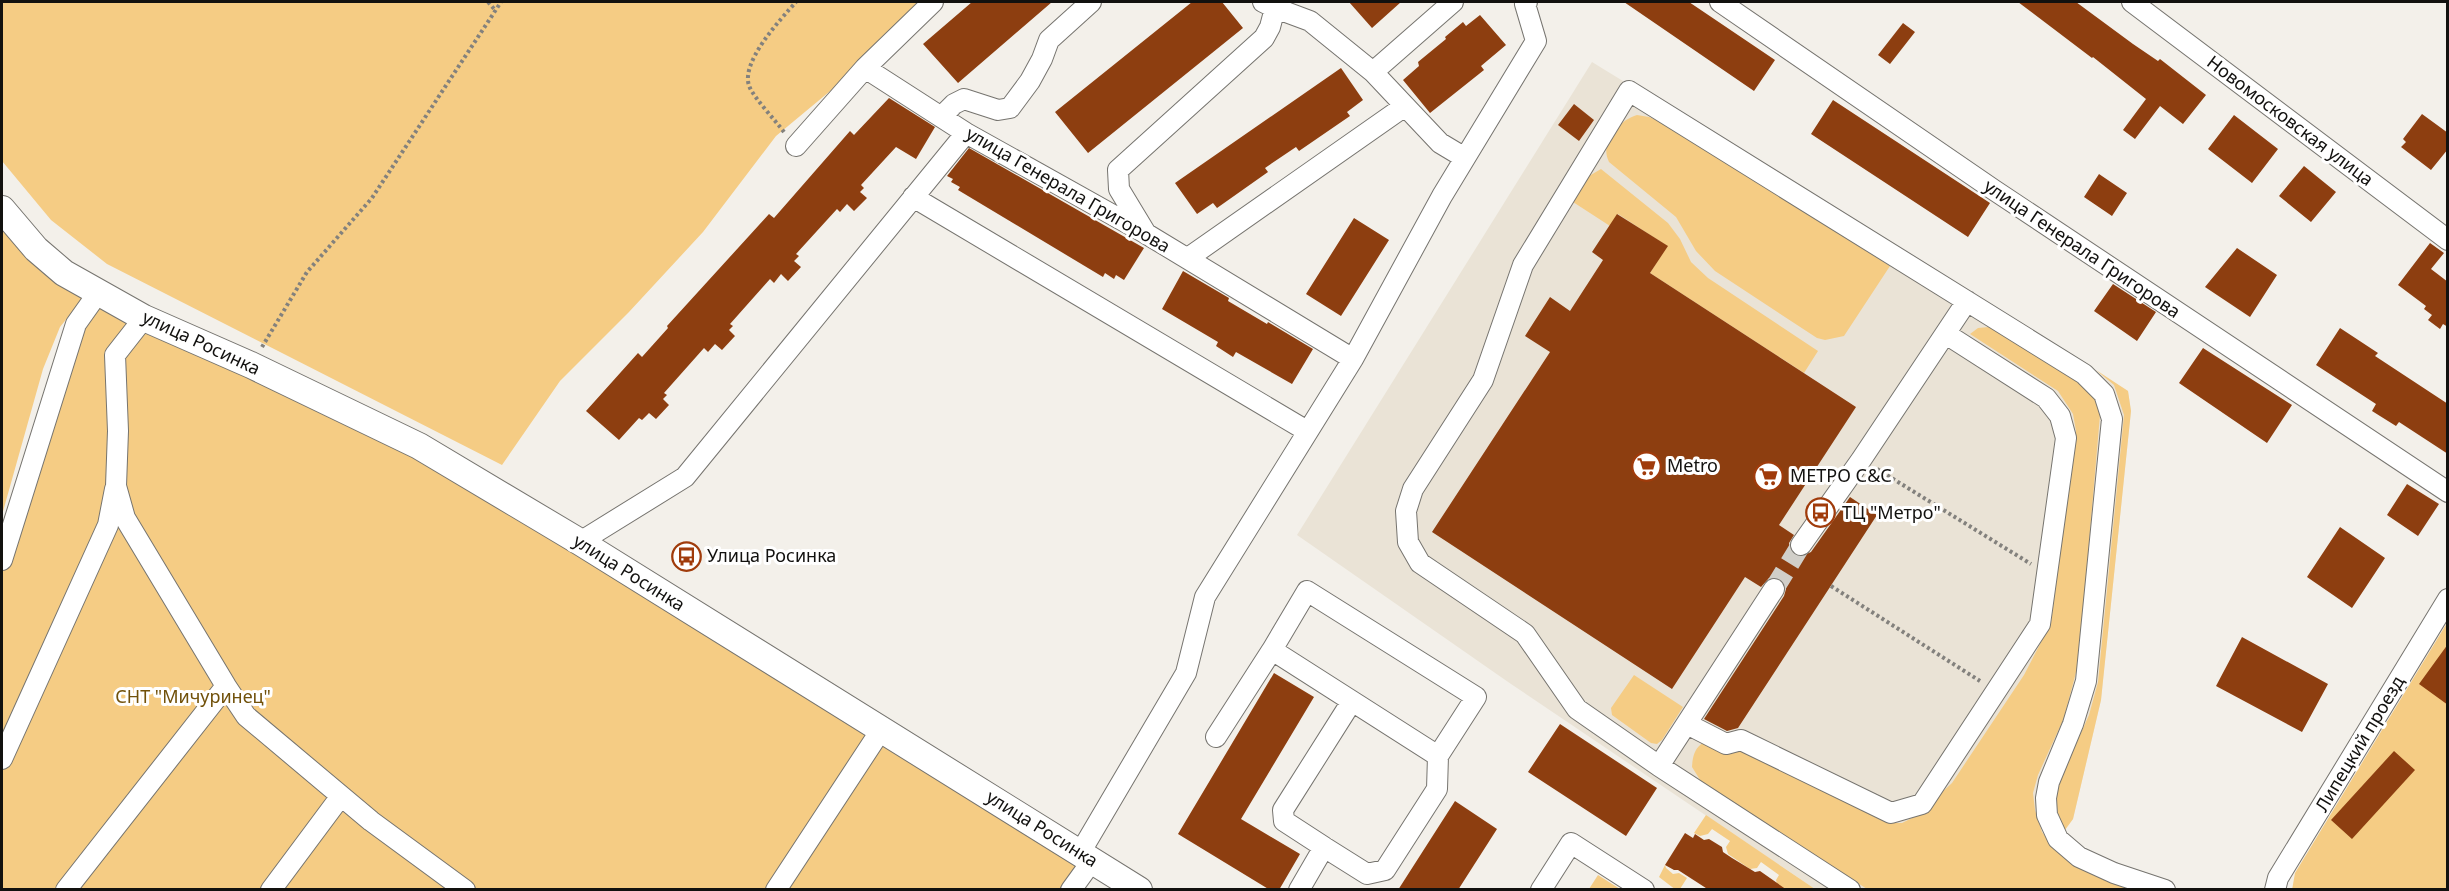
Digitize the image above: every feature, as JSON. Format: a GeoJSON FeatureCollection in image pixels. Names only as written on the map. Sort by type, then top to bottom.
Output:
{"type":"FeatureCollection","features":[{"type":"Feature","properties":{"kind":"main road","name":"улица Росинка"},"geometry":{"type":"LineString","coordinates":[[2,209],[64,273],[144,318],[250,365],[419,446],[580,542],[1139,890]]}},
{"type":"Feature","properties":{"kind":"street"},"geometry":{"type":"LineString","coordinates":[[796,146],[865,68],[933,2]]}},
{"type":"Feature","properties":{"kind":"street"},"geometry":{"type":"LineString","coordinates":[[941,117],[954,104],[964,99],[998,110],[1010,108],[1030,81],[1049,40],[1091,2]]}},
{"type":"Feature","properties":{"kind":"street"},"geometry":{"type":"LineString","coordinates":[[1373,72],[1454,2]]}},
{"type":"Feature","properties":{"kind":"street"},"geometry":{"type":"LineString","coordinates":[[1071,890],[1086,857],[1186,673],[1205,597],[1353,359],[1465,158],[1536,41],[1524,2]]}},
{"type":"Feature","properties":{"kind":"street","name":"улица Генерала Григорова"},"geometry":{"type":"LineString","coordinates":[[1720,2],[1994,190],[2448,492]]}},
{"type":"Feature","properties":{"kind":"street","name":"Новомосковская улица"},"geometry":{"type":"LineString","coordinates":[[2132,2],[2448,240]]}},
{"type":"Feature","properties":{"kind":"street"},"geometry":{"type":"LineString","coordinates":[[1145,233],[1119,189],[1118,170],[1264,38],[1270,27],[1273,4],[1310,21],[1373,72],[1440,143],[1465,158]]}},
{"type":"Feature","properties":{"kind":"street","name":"улица Генерала Григорова"},"geometry":{"type":"LineString","coordinates":[[865,68],[966,133],[1188,258],[1353,359]]}},
{"type":"Feature","properties":{"kind":"street"},"geometry":{"type":"LineString","coordinates":[[1850,890],[1659,766],[1577,709],[1525,634],[1420,563],[1408,542],[1406,511],[1413,489],[1483,380],[1523,265],[1629,91],[2084,374],[2104,394],[2112,419],[2086,681],[2073,724],[2049,783],[2046,798],[2047,815],[2058,839],[2079,857],[2114,873],[2165,890]]}},
{"type":"Feature","properties":{"kind":"street"},"geometry":{"type":"LineString","coordinates":[[1188,258],[1405,106]]}},
{"type":"Feature","properties":{"kind":"street"},"geometry":{"type":"LineString","coordinates":[[580,542],[685,477],[966,133]]}},
{"type":"Feature","properties":{"kind":"street"},"geometry":{"type":"LineString","coordinates":[[913,197],[1307,431]]}},
{"type":"Feature","properties":{"kind":"street"},"geometry":{"type":"LineString","coordinates":[[2,560],[76,324],[98,293]]}},
{"type":"Feature","properties":{"kind":"street"},"geometry":{"type":"LineString","coordinates":[[1801,545],[1862,460],[1967,301]]}},
{"type":"Feature","properties":{"kind":"street"},"geometry":{"type":"LineString","coordinates":[[2,759],[108,525],[116,486],[118,431],[115,355],[144,318]]}},
{"type":"Feature","properties":{"kind":"street"},"geometry":{"type":"LineString","coordinates":[[1687,724],[1726,744],[1741,741],[1891,813],[1922,804],[2040,624],[2066,438],[2060,416],[2046,398],[1946,334]]}},
{"type":"Feature","properties":{"kind":"street"},"geometry":{"type":"LineString","coordinates":[[116,486],[125,518],[246,716],[341,796],[465,890]]}},
{"type":"Feature","properties":{"kind":"street"},"geometry":{"type":"LineString","coordinates":[[1659,766],[1774,589]]}},
{"type":"Feature","properties":{"kind":"street"},"geometry":{"type":"LineString","coordinates":[[1216,737],[1307,591],[1476,697],[1438,756],[1437,789],[1385,870],[1367,874],[1284,821],[1283,810],[1352,701]]}},
{"type":"Feature","properties":{"kind":"street","name":"Липецкий проезд"},"geometry":{"type":"LineString","coordinates":[[2275,890],[2278,878],[2447,600]]}},
{"type":"Feature","properties":{"kind":"street"},"geometry":{"type":"LineString","coordinates":[[1272,650],[1438,756]]}},
{"type":"Feature","properties":{"kind":"street"},"geometry":{"type":"LineString","coordinates":[[66,890],[226,686]]}},
{"type":"Feature","properties":{"kind":"street"},"geometry":{"type":"LineString","coordinates":[[776,890],[881,730]]}},
{"type":"Feature","properties":{"kind":"street"},"geometry":{"type":"LineString","coordinates":[[271,890],[341,796]]}},
{"type":"Feature","properties":{"kind":"street"},"geometry":{"type":"LineString","coordinates":[[1541,890],[1571,843],[1644,890]]}},
{"type":"Feature","properties":{"kind":"street"},"geometry":{"type":"LineString","coordinates":[[1299,890],[1324,847]]}},
{"type":"Feature","properties":{"kind":"path"},"geometry":{"type":"LineString","coordinates":[[488,2],[495,10]]}},
{"type":"Feature","properties":{"kind":"path"},"geometry":{"type":"LineString","coordinates":[[250,365],[307,272],[372,198],[501,2]]}},
{"type":"Feature","properties":{"kind":"path"},"geometry":{"type":"LineString","coordinates":[[796,2],[776,25],[748,67],[749,87],[796,146]]}},
{"type":"Feature","properties":{"kind":"path"},"geometry":{"type":"LineString","coordinates":[[1862,460],[2047,574]]}},
{"type":"Feature","properties":{"kind":"path"},"geometry":{"type":"LineString","coordinates":[[1831,586],[1996,692]]}},
{"type":"Feature","properties":{"kind":"shaded area"},"geometry":{"type":"Polygon","coordinates":[[[1592,62],[2128,391],[2131,411],[2101,700],[2073,819],[2016,889],[1815,889],[1511,684],[1297,535],[1592,62]]]}},
{"type":"Feature","properties":{"kind":"green space"},"geometry":{"type":"Polygon","coordinates":[[[2,2],[920,2],[835,87],[776,136],[703,232],[629,312],[560,381],[502,465],[107,264],[51,220],[2,161],[2,2]]]}},
{"type":"Feature","properties":{"kind":"green space"},"geometry":{"type":"Polygon","coordinates":[[[1637,115],[1668,125],[1890,266],[1844,336],[1825,340],[1817,338],[1715,271],[1696,251],[1676,217],[1609,162],[1606,147],[1612,133],[1623,122],[1637,115]]]}},
{"type":"Feature","properties":{"kind":"green space"},"geometry":{"type":"Polygon","coordinates":[[[1601,169],[1668,223],[1680,239],[1691,262],[1708,278],[1818,351],[1804,373],[1650,273],[1667,246],[1618,214],[1610,226],[1573,202],[1589,176],[1601,169]]]}},
{"type":"Feature","properties":{"kind":"green space"},"geometry":{"type":"Polygon","coordinates":[[[2,207],[94,285],[60,327],[43,369],[2,515],[2,207]]]}},
{"type":"Feature","properties":{"kind":"green space","name":"СНТ \"Мичуринец\""},"geometry":{"type":"Polygon","coordinates":[[[98,293],[144,318],[123,353],[148,321],[469,480],[1086,853],[1061,890],[2,890],[2,560],[59,373],[98,293]]]}},
{"type":"Feature","properties":{"kind":"green space"},"geometry":{"type":"Polygon","coordinates":[[[1989,327],[2063,370],[2086,388],[2098,405],[2100,415],[2079,661],[2064,718],[2038,775],[2033,793],[2035,810],[2042,832],[2055,850],[2069,862],[2090,873],[2138,889],[1867,889],[1702,783],[1692,767],[1698,747],[1716,738],[1889,823],[1902,823],[1916,816],[1952,783],[2024,675],[2051,623],[2076,431],[2073,414],[2058,391],[1970,334],[1978,328],[1989,327]]]}},
{"type":"Feature","properties":{"kind":"green space"},"geometry":{"type":"Polygon","coordinates":[[[2096,370],[2128,391],[2131,411],[2101,700],[2073,819],[2065,830],[2058,814],[2056,799],[2059,782],[2089,715],[2098,682],[2124,415],[2114,385],[2096,370]]]}},
{"type":"Feature","properties":{"kind":"green space"},"geometry":{"type":"Polygon","coordinates":[[[2447,623],[2447,889],[2292,890],[2295,873],[2447,623]]]}},
{"type":"Feature","properties":{"kind":"green space"},"geometry":{"type":"Polygon","coordinates":[[[1634,675],[1683,707],[1657,744],[1651,743],[1612,715],[1611,708],[1634,675]]]}},
{"type":"Feature","properties":{"kind":"green space"},"geometry":{"type":"Polygon","coordinates":[[[1706,815],[1815,889],[1782,889],[1778,887],[1776,880],[1779,875],[1761,862],[1757,868],[1750,869],[1728,854],[1726,847],[1730,841],[1712,829],[1708,834],[1700,836],[1694,833],[1706,815]]]}},
{"type":"Feature","properties":{"kind":"green space"},"geometry":{"type":"Polygon","coordinates":[[[1665,865],[1673,874],[1679,873],[1687,878],[1680,889],[1676,890],[1659,877],[1665,865]]]}},
{"type":"Feature","properties":{"kind":"green space"},"geometry":{"type":"Polygon","coordinates":[[[1598,875],[1620,889],[1589,889],[1598,875]]]}},
{"type":"Feature","properties":{"kind":"building"},"geometry":{"type":"Polygon","coordinates":[[[972,2],[1052,2],[958,83],[923,44],[972,2]]]}},
{"type":"Feature","properties":{"kind":"building"},"geometry":{"type":"Polygon","coordinates":[[[1192,2],[1222,2],[1243,28],[1088,153],[1055,112],[1192,2]]]}},
{"type":"Feature","properties":{"kind":"building"},"geometry":{"type":"Polygon","coordinates":[[[1349,2],[1401,2],[1372,28],[1349,2]]]}},
{"type":"Feature","properties":{"kind":"building"},"geometry":{"type":"Polygon","coordinates":[[[1624,2],[1689,2],[1775,60],[1754,91],[1624,2]]]}},
{"type":"Feature","properties":{"kind":"building"},"geometry":{"type":"Polygon","coordinates":[[[2018,2],[2076,2],[2158,61],[2160,59],[2206,95],[2183,124],[2160,106],[2135,139],[2123,130],[2146,99],[2018,2]]]}},
{"type":"Feature","properties":{"kind":"building"},"geometry":{"type":"Polygon","coordinates":[[[1480,15],[1506,45],[1481,66],[1484,70],[1430,113],[1403,80],[1419,66],[1418,62],[1446,39],[1445,37],[1463,22],[1466,26],[1480,15]]]}},
{"type":"Feature","properties":{"kind":"building"},"geometry":{"type":"Polygon","coordinates":[[[1903,23],[1915,32],[1890,64],[1878,55],[1903,23]]]}},
{"type":"Feature","properties":{"kind":"building"},"geometry":{"type":"Polygon","coordinates":[[[1341,68],[1363,100],[1347,112],[1350,116],[1299,151],[1296,147],[1265,168],[1268,172],[1217,208],[1213,203],[1197,214],[1175,183],[1341,68]]]}},
{"type":"Feature","properties":{"kind":"building"},"geometry":{"type":"Polygon","coordinates":[[[889,98],[935,127],[916,159],[896,147],[861,185],[864,188],[860,192],[867,198],[854,211],[847,204],[840,212],[837,209],[796,254],[799,256],[794,261],[801,267],[788,281],[781,274],[774,283],[770,279],[730,324],[733,326],[729,330],[735,336],[722,350],[715,344],[708,352],[704,348],[664,393],[667,395],[663,399],[669,405],[656,419],[649,413],[642,420],[639,418],[619,440],[586,411],[638,353],[642,357],[668,328],[667,326],[769,214],[774,218],[850,131],[854,135],[889,98]]]}},
{"type":"Feature","properties":{"kind":"building"},"geometry":{"type":"Polygon","coordinates":[[[1833,100],[1990,203],[1968,237],[1811,134],[1833,100]]]}},
{"type":"Feature","properties":{"kind":"building"},"geometry":{"type":"Polygon","coordinates":[[[1574,104],[1594,120],[1579,141],[1558,125],[1574,104]]]}},
{"type":"Feature","properties":{"kind":"building"},"geometry":{"type":"Polygon","coordinates":[[[2422,114],[2448,133],[2448,149],[2431,170],[2401,147],[2406,142],[2403,139],[2422,114]]]}},
{"type":"Feature","properties":{"kind":"building"},"geometry":{"type":"Polygon","coordinates":[[[2234,115],[2278,149],[2252,183],[2208,149],[2234,115]]]}},
{"type":"Feature","properties":{"kind":"building"},"geometry":{"type":"Polygon","coordinates":[[[969,148],[1144,248],[1124,280],[1116,275],[1114,279],[1105,273],[1103,277],[958,190],[960,187],[951,182],[953,179],[947,176],[969,148]]]}},
{"type":"Feature","properties":{"kind":"building"},"geometry":{"type":"Polygon","coordinates":[[[2304,166],[2336,192],[2311,222],[2279,196],[2304,166]]]}},
{"type":"Feature","properties":{"kind":"building"},"geometry":{"type":"Polygon","coordinates":[[[2099,174],[2127,193],[2112,216],[2084,197],[2099,174]]]}},
{"type":"Feature","properties":{"kind":"building","name":"Metro"},"geometry":{"type":"Polygon","coordinates":[[[1617,214],[1668,246],[1650,273],[1856,407],[1779,525],[1794,535],[1789,543],[1790,549],[1800,557],[1811,552],[1850,497],[1877,515],[1738,728],[1727,731],[1704,719],[1784,596],[1786,589],[1781,579],[1769,578],[1761,587],[1745,577],[1672,689],[1432,532],[1550,352],[1525,336],[1550,297],[1570,311],[1603,260],[1592,252],[1617,214]]]}},
{"type":"Feature","properties":{"kind":"building"},"geometry":{"type":"Polygon","coordinates":[[[1354,218],[1389,240],[1341,316],[1306,294],[1354,218]]]}},
{"type":"Feature","properties":{"kind":"building"},"geometry":{"type":"Polygon","coordinates":[[[2430,243],[2444,253],[2431,269],[2448,282],[2448,327],[2443,324],[2440,329],[2428,320],[2432,315],[2424,309],[2426,306],[2398,285],[2430,243]]]}},
{"type":"Feature","properties":{"kind":"building"},"geometry":{"type":"Polygon","coordinates":[[[2237,248],[2277,275],[2250,317],[2205,287],[2237,248]]]}},
{"type":"Feature","properties":{"kind":"building"},"geometry":{"type":"Polygon","coordinates":[[[1183,271],[1229,298],[1228,301],[1313,349],[1292,384],[1236,352],[1233,357],[1216,346],[1218,342],[1162,309],[1183,271]]]}},
{"type":"Feature","properties":{"kind":"building"},"geometry":{"type":"Polygon","coordinates":[[[2113,284],[2156,312],[2137,341],[2094,311],[2113,284]]]}},
{"type":"Feature","properties":{"kind":"building"},"geometry":{"type":"Polygon","coordinates":[[[2340,328],[2378,353],[2375,356],[2448,404],[2448,454],[2399,422],[2396,426],[2372,411],[2376,404],[2316,365],[2340,328]]]}},
{"type":"Feature","properties":{"kind":"building"},"geometry":{"type":"Polygon","coordinates":[[[2203,348],[2292,405],[2267,443],[2179,383],[2203,348]]]}},
{"type":"Feature","properties":{"kind":"building"},"geometry":{"type":"Polygon","coordinates":[[[2407,484],[2439,504],[2418,536],[2387,515],[2407,484]]]}},
{"type":"Feature","properties":{"kind":"building"},"geometry":{"type":"Polygon","coordinates":[[[2340,527],[2385,558],[2352,608],[2307,577],[2340,527]]]}},
{"type":"Feature","properties":{"kind":"building"},"geometry":{"type":"Polygon","coordinates":[[[2242,637],[2328,684],[2302,732],[2216,686],[2242,637]]]}},
{"type":"Feature","properties":{"kind":"building"},"geometry":{"type":"Polygon","coordinates":[[[2448,644],[2448,705],[2419,684],[2448,644]]]}},
{"type":"Feature","properties":{"kind":"building"},"geometry":{"type":"Polygon","coordinates":[[[1274,673],[1314,697],[1241,819],[1300,854],[1279,890],[1270,890],[1178,834],[1274,673]]]}},
{"type":"Feature","properties":{"kind":"building"},"geometry":{"type":"Polygon","coordinates":[[[1560,724],[1657,788],[1626,836],[1528,772],[1560,724]]]}},
{"type":"Feature","properties":{"kind":"building"},"geometry":{"type":"Polygon","coordinates":[[[2394,751],[2415,770],[2352,839],[2331,820],[2394,751]]]}},
{"type":"Feature","properties":{"kind":"building"},"geometry":{"type":"Polygon","coordinates":[[[1455,801],[1497,829],[1458,890],[1398,890],[1455,801]]]}},
{"type":"Feature","properties":{"kind":"building"},"geometry":{"type":"Polygon","coordinates":[[[1685,833],[1693,838],[1695,834],[1704,840],[1709,839],[1722,847],[1723,852],[1732,858],[1755,872],[1760,871],[1787,890],[1709,890],[1678,870],[1665,865],[1685,833]]]}},
{"type":"Feature","properties":{"kind":"tunnel"},"geometry":{"type":"LineString","coordinates":[[1774,589],[1801,545]]}},
{"type":"Feature","properties":{"kind":"place","name":"Metro"},"geometry":{"type":"Point","coordinates":[1646,466]}},
{"type":"Feature","properties":{"kind":"place","name":"МЕТРО С&С"},"geometry":{"type":"Point","coordinates":[1769,476]}},
{"type":"Feature","properties":{"kind":"place","name":"ТЦ \"Метро\""},"geometry":{"type":"Point","coordinates":[1821,513]}},
{"type":"Feature","properties":{"kind":"place","name":"Улица Росинка"},"geometry":{"type":"Point","coordinates":[686,556]}}]}
